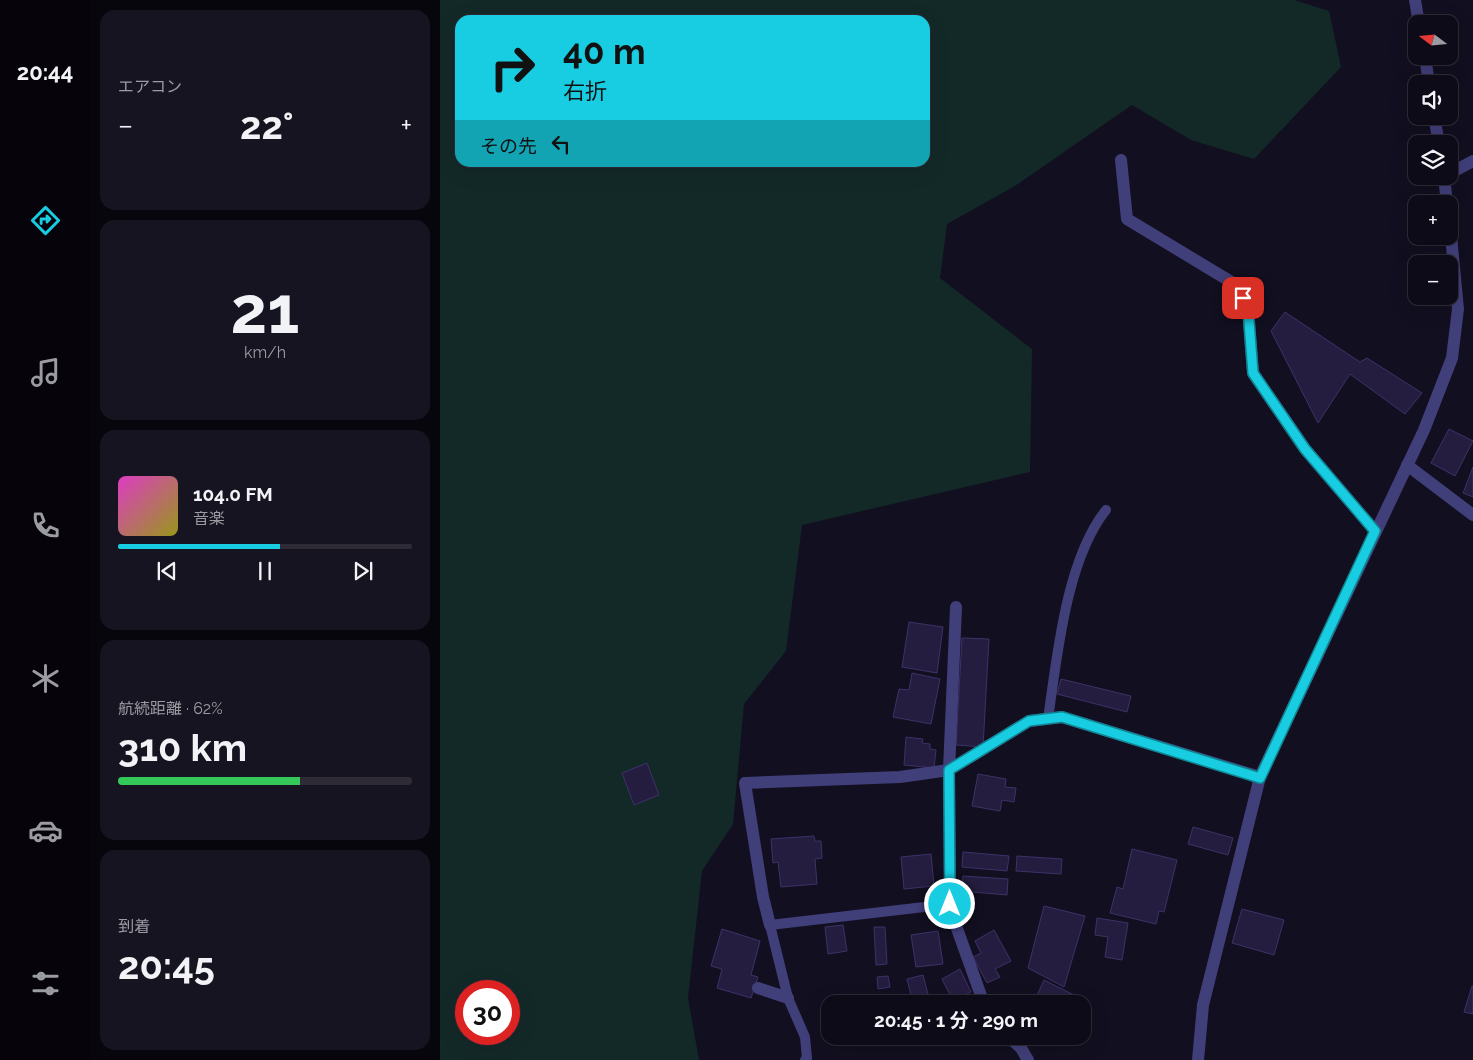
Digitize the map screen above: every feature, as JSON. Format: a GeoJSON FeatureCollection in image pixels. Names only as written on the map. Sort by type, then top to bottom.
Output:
{"type":"FeatureCollection","features":[{"type":"Feature","properties":{"kind":"street"},"geometry":{"type":"LineString","coordinates":[[1415,0],[1418,15]]}},
{"type":"Feature","properties":{"kind":"street"},"geometry":{"type":"LineString","coordinates":[[1122,160],[1127,219],[1238,286],[1248,309],[1253,373],[1305,449],[1375,531]]}},
{"type":"Feature","properties":{"kind":"street"},"geometry":{"type":"LineString","coordinates":[[1458,169],[1473,161]]}},
{"type":"Feature","properties":{"kind":"street"},"geometry":{"type":"LineString","coordinates":[[1198,1060],[1203,1004],[1260,778],[1424,430],[1452,358],[1458,310],[1452,245]]}},
{"type":"Feature","properties":{"kind":"street"},"geometry":{"type":"LineString","coordinates":[[1407,465],[1473,515]]}},
{"type":"Feature","properties":{"kind":"street"},"geometry":{"type":"LineString","coordinates":[[956,607],[949,770],[950,909],[981,995]]}},
{"type":"Feature","properties":{"kind":"street"},"geometry":{"type":"LineString","coordinates":[[770,925],[762,897],[745,783],[900,777],[949,770],[1029,721],[1062,717],[1260,778]]}},
{"type":"Feature","properties":{"kind":"street"},"geometry":{"type":"LineString","coordinates":[[758,988],[788,998]]}},
{"type":"Feature","properties":{"kind":"street"},"geometry":{"type":"LineString","coordinates":[[1018,1045],[1028,1060]]}},
{"type":"Feature","properties":{"kind":"lane"},"geometry":{"type":"LineString","coordinates":[[1048,719],[1060,632],[1078,562],[1099,519],[1106,510]]}},
{"type":"Feature","properties":{"kind":"lane"},"geometry":{"type":"LineString","coordinates":[[805,1060],[807,1058],[804,1037],[788,998],[770,925],[950,904]]}},
{"type":"Feature","properties":{"kind":"green space"},"geometry":{"type":"Polygon","coordinates":[[[440,0],[1294,0],[1329,11],[1341,67],[1254,159],[1191,140],[1132,105],[1015,186],[947,224],[940,278],[1032,349],[1030,472],[802,525],[786,651],[744,704],[733,824],[702,871],[688,998],[699,1060],[440,1060],[440,0]]]}},
{"type":"Feature","properties":{"kind":"building"},"geometry":{"type":"Polygon","coordinates":[[[1285,312],[1360,362],[1367,358],[1422,393],[1405,414],[1350,374],[1318,423],[1271,331],[1285,312]]]}},
{"type":"Feature","properties":{"kind":"building"},"geometry":{"type":"Polygon","coordinates":[[[1449,429],[1473,441],[1455,476],[1431,463],[1449,429]]]}},
{"type":"Feature","properties":{"kind":"building"},"geometry":{"type":"Polygon","coordinates":[[[1473,467],[1473,497],[1463,493],[1473,467]]]}},
{"type":"Feature","properties":{"kind":"building"},"geometry":{"type":"Polygon","coordinates":[[[909,622],[943,627],[937,673],[902,667],[909,622]]]}},
{"type":"Feature","properties":{"kind":"building"},"geometry":{"type":"Polygon","coordinates":[[[962,638],[989,639],[983,747],[956,745],[962,638]]]}},
{"type":"Feature","properties":{"kind":"building"},"geometry":{"type":"Polygon","coordinates":[[[912,673],[940,679],[931,724],[893,717],[899,689],[909,690],[912,673]]]}},
{"type":"Feature","properties":{"kind":"building"},"geometry":{"type":"Polygon","coordinates":[[[1061,679],[1131,696],[1127,712],[1057,694],[1061,679]]]}},
{"type":"Feature","properties":{"kind":"building"},"geometry":{"type":"Polygon","coordinates":[[[906,737],[923,739],[922,743],[930,744],[930,749],[936,750],[934,768],[904,765],[906,737]]]}},
{"type":"Feature","properties":{"kind":"building"},"geometry":{"type":"Polygon","coordinates":[[[647,763],[659,795],[634,805],[622,773],[647,763]]]}},
{"type":"Feature","properties":{"kind":"building"},"geometry":{"type":"Polygon","coordinates":[[[978,774],[1006,779],[1005,787],[1016,788],[1014,802],[1002,800],[1000,811],[972,806],[978,774]]]}},
{"type":"Feature","properties":{"kind":"building"},"geometry":{"type":"Polygon","coordinates":[[[1193,827],[1233,838],[1228,855],[1188,844],[1193,827]]]}},
{"type":"Feature","properties":{"kind":"building"},"geometry":{"type":"Polygon","coordinates":[[[814,836],[815,841],[821,841],[822,858],[815,859],[817,884],[781,887],[778,862],[773,863],[771,839],[814,836]]]}},
{"type":"Feature","properties":{"kind":"building"},"geometry":{"type":"Polygon","coordinates":[[[1132,849],[1177,860],[1164,912],[1159,911],[1156,924],[1110,913],[1117,887],[1123,889],[1132,849]]]}},
{"type":"Feature","properties":{"kind":"building"},"geometry":{"type":"Polygon","coordinates":[[[963,852],[1009,856],[1007,871],[962,867],[963,852]]]}},
{"type":"Feature","properties":{"kind":"building"},"geometry":{"type":"Polygon","coordinates":[[[931,854],[934,886],[904,889],[901,857],[931,854]]]}},
{"type":"Feature","properties":{"kind":"building"},"geometry":{"type":"Polygon","coordinates":[[[1017,856],[1062,859],[1061,874],[1016,871],[1017,856]]]}},
{"type":"Feature","properties":{"kind":"building"},"geometry":{"type":"Polygon","coordinates":[[[963,876],[1008,879],[1007,895],[961,891],[963,876]]]}},
{"type":"Feature","properties":{"kind":"building"},"geometry":{"type":"Polygon","coordinates":[[[1044,906],[1085,916],[1064,987],[1028,968],[1044,906]]]}},
{"type":"Feature","properties":{"kind":"building"},"geometry":{"type":"Polygon","coordinates":[[[1242,909],[1284,920],[1274,955],[1232,943],[1242,909]]]}},
{"type":"Feature","properties":{"kind":"building"},"geometry":{"type":"Polygon","coordinates":[[[1097,918],[1128,923],[1122,960],[1105,957],[1108,937],[1095,935],[1097,918]]]}},
{"type":"Feature","properties":{"kind":"building"},"geometry":{"type":"Polygon","coordinates":[[[843,925],[847,951],[828,954],[825,927],[843,925]]]}},
{"type":"Feature","properties":{"kind":"building"},"geometry":{"type":"Polygon","coordinates":[[[874,927],[885,927],[887,964],[876,965],[874,927]]]}},
{"type":"Feature","properties":{"kind":"building"},"geometry":{"type":"Polygon","coordinates":[[[722,929],[760,941],[751,975],[758,977],[751,998],[717,988],[722,969],[711,966],[722,929]]]}},
{"type":"Feature","properties":{"kind":"building"},"geometry":{"type":"Polygon","coordinates":[[[994,930],[1011,961],[995,969],[1000,977],[987,983],[973,957],[981,953],[975,941],[994,930]]]}},
{"type":"Feature","properties":{"kind":"building"},"geometry":{"type":"Polygon","coordinates":[[[938,931],[943,964],[916,967],[911,935],[938,931]]]}},
{"type":"Feature","properties":{"kind":"building"},"geometry":{"type":"Polygon","coordinates":[[[960,969],[971,992],[965,995],[950,995],[942,979],[960,969]]]}},
{"type":"Feature","properties":{"kind":"building"},"geometry":{"type":"Polygon","coordinates":[[[923,975],[928,995],[911,995],[907,979],[923,975]]]}},
{"type":"Feature","properties":{"kind":"building"},"geometry":{"type":"Polygon","coordinates":[[[888,976],[890,987],[878,989],[877,977],[888,976]]]}},
{"type":"Feature","properties":{"kind":"building"},"geometry":{"type":"Polygon","coordinates":[[[1044,980],[1074,995],[1037,995],[1044,980]]]}},
{"type":"Feature","properties":{"kind":"building"},"geometry":{"type":"Polygon","coordinates":[[[1473,986],[1473,1014],[1464,1012],[1473,986]]]}},
{"type":"Feature","properties":{"kind":"route"},"geometry":{"type":"LineString","coordinates":[[950,904],[949,770],[1029,721],[1062,717],[1260,778],[1375,531],[1305,449],[1253,373],[1248,309],[1243,298]]}}]}
